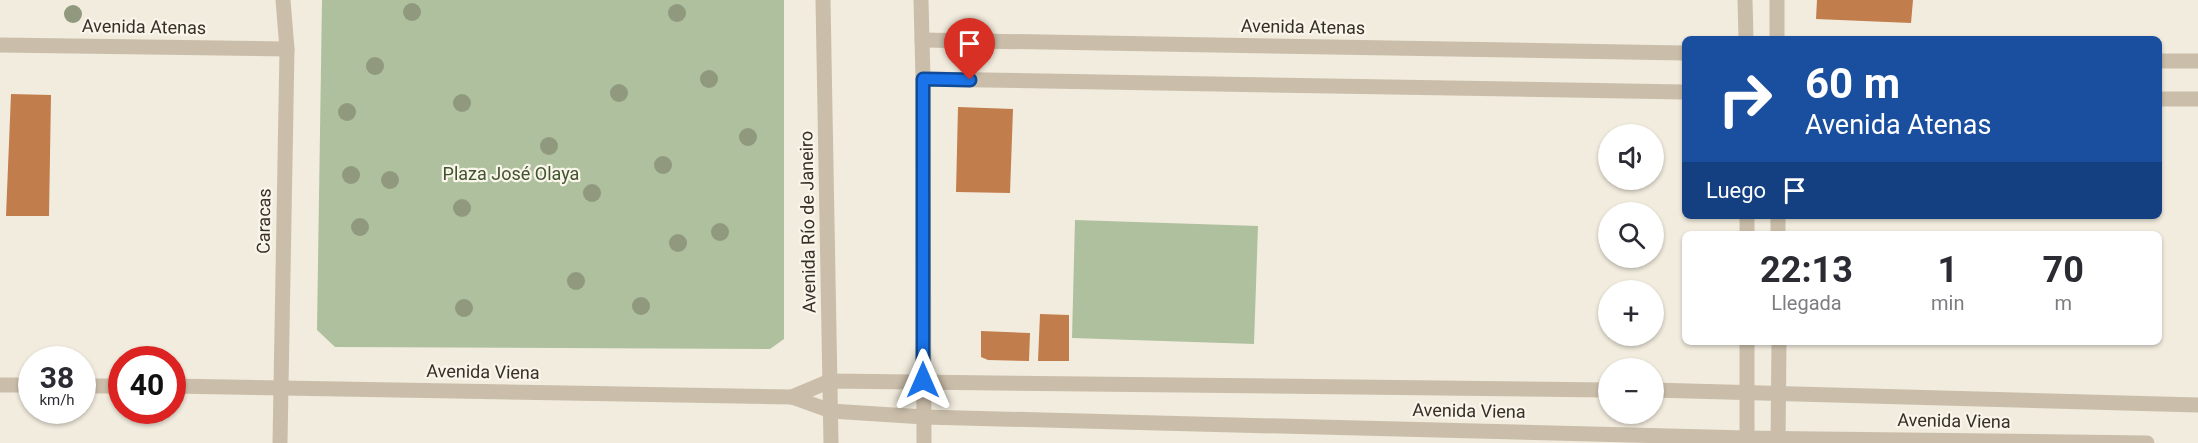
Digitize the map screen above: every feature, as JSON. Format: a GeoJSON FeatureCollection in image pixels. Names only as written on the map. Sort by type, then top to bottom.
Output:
{"type":"FeatureCollection","features":[{"type":"Feature","properties":{"kind":"street","name":"Caracas"},"geometry":{"type":"LineString","coordinates":[[280,443],[287,49],[283,0]]}},
{"type":"Feature","properties":{"kind":"street"},"geometry":{"type":"LineString","coordinates":[[287,49],[289,0]]}},
{"type":"Feature","properties":{"kind":"street","name":"Avenida Río de Janeiro"},"geometry":{"type":"LineString","coordinates":[[822,0],[831,443]]}},
{"type":"Feature","properties":{"kind":"street"},"geometry":{"type":"LineString","coordinates":[[921,0],[924,443]]}},
{"type":"Feature","properties":{"kind":"street"},"geometry":{"type":"LineString","coordinates":[[1745,0],[1746,36]]}},
{"type":"Feature","properties":{"kind":"street"},"geometry":{"type":"LineString","coordinates":[[1777,0],[1777,36]]}},
{"type":"Feature","properties":{"kind":"street","name":"Avenida Atenas"},"geometry":{"type":"LineString","coordinates":[[922,40],[1682,53]]}},
{"type":"Feature","properties":{"kind":"street","name":"Avenida Atenas"},"geometry":{"type":"LineString","coordinates":[[0,45],[287,49]]}},
{"type":"Feature","properties":{"kind":"street"},"geometry":{"type":"LineString","coordinates":[[2162,61],[2198,61]]}},
{"type":"Feature","properties":{"kind":"street"},"geometry":{"type":"LineString","coordinates":[[923,79],[1682,92]]}},
{"type":"Feature","properties":{"kind":"street"},"geometry":{"type":"LineString","coordinates":[[2162,99],[2198,99]]}},
{"type":"Feature","properties":{"kind":"street"},"geometry":{"type":"LineString","coordinates":[[1747,440],[1748,345]]}},
{"type":"Feature","properties":{"kind":"street"},"geometry":{"type":"LineString","coordinates":[[1778,440],[1779,345]]}},
{"type":"Feature","properties":{"kind":"street","name":"Avenida Viena"},"geometry":{"type":"LineString","coordinates":[[792,397],[830,381],[923,380],[1598,390]]}},
{"type":"Feature","properties":{"kind":"street"},"geometry":{"type":"LineString","coordinates":[[0,385],[18,385]]}},
{"type":"Feature","properties":{"kind":"street","name":"Avenida Viena"},"geometry":{"type":"LineString","coordinates":[[186,386],[792,397],[831,411],[924,417],[1747,440],[2147,443]]}},
{"type":"Feature","properties":{"kind":"street","name":"Avenida Viena"},"geometry":{"type":"LineString","coordinates":[[1664,390],[2198,405]]}},
{"type":"Feature","properties":{"kind":"green space","name":"Plaza José Olaya"},"geometry":{"type":"Polygon","coordinates":[[[322,0],[784,0],[784,339],[770,349],[335,347],[317,330],[322,0]]]}},
{"type":"Feature","properties":{"kind":"green space"},"geometry":{"type":"Polygon","coordinates":[[[1075,220],[1258,226],[1254,344],[1072,338],[1075,220]]]}},
{"type":"Feature","properties":{"kind":"building"},"geometry":{"type":"Polygon","coordinates":[[[1817,0],[1913,0],[1911,23],[1816,19],[1817,0]]]}},
{"type":"Feature","properties":{"kind":"building"},"geometry":{"type":"Polygon","coordinates":[[[11,94],[51,95],[49,216],[6,216],[11,94]]]}},
{"type":"Feature","properties":{"kind":"building"},"geometry":{"type":"Polygon","coordinates":[[[958,107],[1013,109],[1010,193],[956,192],[958,107]]]}},
{"type":"Feature","properties":{"kind":"building"},"geometry":{"type":"Polygon","coordinates":[[[1040,314],[1069,315],[1069,361],[1038,361],[1040,314]]]}},
{"type":"Feature","properties":{"kind":"building"},"geometry":{"type":"Polygon","coordinates":[[[981,331],[1030,333],[1029,361],[988,360],[981,357],[981,331]]]}},
{"type":"Feature","properties":{"kind":"route"},"geometry":{"type":"LineString","coordinates":[[923,380],[923,79],[970,80]]}}]}
